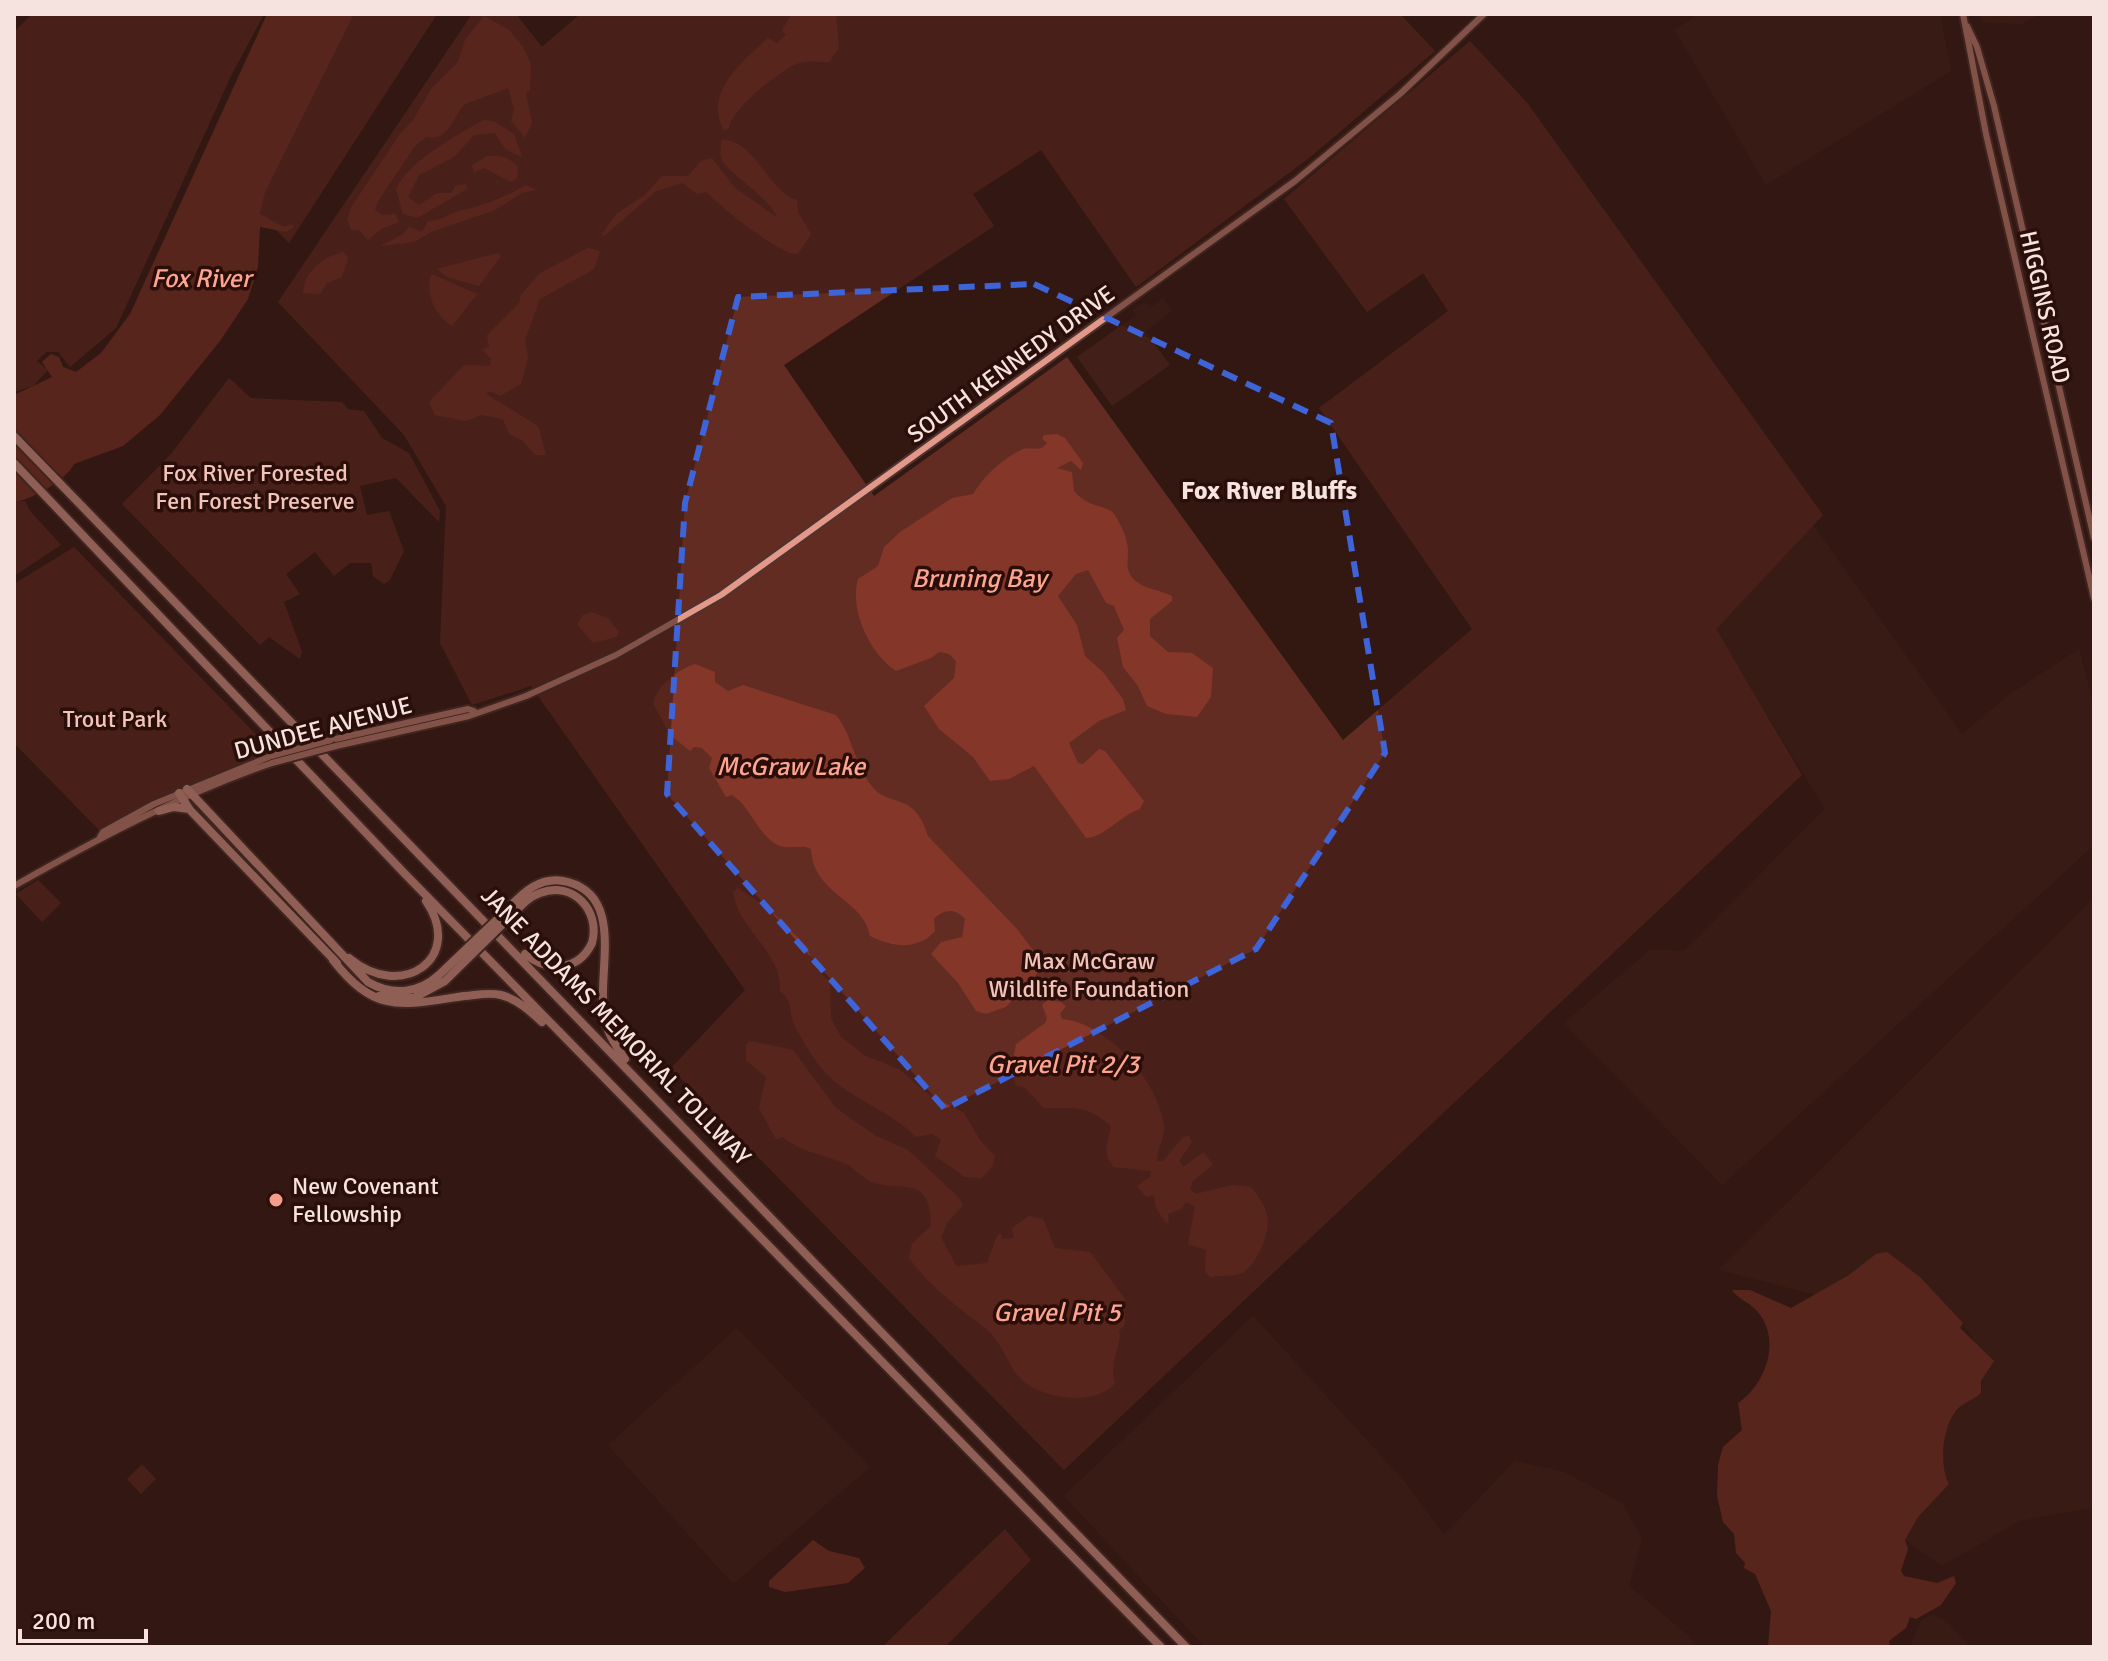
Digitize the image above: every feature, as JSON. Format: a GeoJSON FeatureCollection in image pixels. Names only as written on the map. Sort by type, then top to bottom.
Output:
{"type":"FeatureCollection","features":[{"type":"Feature","properties":{"kind":"highway","name":"JANE ADDAMS MEMORIAL TOLLWAY"},"geometry":{"type":"LineString","coordinates":[[14,436],[472,905],[1186,1647]]}},
{"type":"Feature","properties":{"kind":"highway","name":"JANE ADDAMS MEMORIAL TOLLWAY"},"geometry":{"type":"LineString","coordinates":[[14,463],[406,875],[1161,1647]]}},
{"type":"Feature","properties":{"kind":"highway"},"geometry":{"type":"LineString","coordinates":[[185,794],[190,810],[357,988],[391,1004],[486,993],[511,999],[542,1022],[650,1126]]}},
{"type":"Feature","properties":{"kind":"highway"},"geometry":{"type":"LineString","coordinates":[[185,794],[361,977],[377,987],[410,991],[442,978]]}},
{"type":"Feature","properties":{"kind":"highway"},"geometry":{"type":"LineString","coordinates":[[159,811],[174,807],[190,810]]}},
{"type":"Feature","properties":{"kind":"highway"},"geometry":{"type":"LineString","coordinates":[[299,911],[364,970],[387,978],[406,976],[429,960],[439,931],[432,909],[406,875]]}},
{"type":"Feature","properties":{"kind":"highway"},"geometry":{"type":"LineString","coordinates":[[333,960],[360,985],[386,997],[414,998],[442,978],[508,914],[530,887],[552,880],[576,884],[594,899],[604,929],[605,1019],[614,1042],[645,1085]]}},
{"type":"Feature","properties":{"kind":"highway"},"geometry":{"type":"LineString","coordinates":[[472,905],[524,953],[543,965],[561,967],[575,962],[588,951],[594,938],[589,909],[579,898],[564,890],[536,894],[508,914]]}},
{"type":"Feature","properties":{"kind":"main road","name":"SOUTH KENNEDY DRIVE"},"geometry":{"type":"LineString","coordinates":[[526,696],[616,655],[721,595],[1287,187],[1400,94],[1484,14]]}},
{"type":"Feature","properties":{"kind":"main road","name":"HIGGINS ROAD"},"geometry":{"type":"LineString","coordinates":[[1963,14],[1986,134],[2094,598]]}},
{"type":"Feature","properties":{"kind":"main road","name":"HIGGINS ROAD"},"geometry":{"type":"LineString","coordinates":[[1965,22],[1977,47],[1994,106],[2094,538]]}},
{"type":"Feature","properties":{"kind":"main road","name":"DUNDEE AVENUE"},"geometry":{"type":"LineString","coordinates":[[100,837],[103,832],[185,794],[272,760],[334,743],[469,716],[474,711],[526,696]]}},
{"type":"Feature","properties":{"kind":"main road","name":"DUNDEE AVENUE"},"geometry":{"type":"LineString","coordinates":[[14,886],[100,837],[159,811],[185,794]]}},
{"type":"Feature","properties":{"kind":"highlighted area"},"geometry":{"type":"Polygon","coordinates":[[[1034,284],[1331,423],[1385,753],[1256,949],[945,1109],[667,794],[685,503],[738,297],[1034,284]]]}},
{"type":"Feature","properties":{"kind":"shaded area"},"geometry":{"type":"Polygon","coordinates":[[[1698,14],[1940,14],[1951,71],[1766,185],[1675,30],[1698,14]]]}},
{"type":"Feature","properties":{"kind":"shaded area"},"geometry":{"type":"Polygon","coordinates":[[[1980,14],[2040,14],[2021,24],[1982,22],[1980,14]]]}},
{"type":"Feature","properties":{"kind":"shaded area"},"geometry":{"type":"Polygon","coordinates":[[[1163,298],[1172,311],[1145,331],[1170,365],[1112,406],[1077,357],[1136,315],[1133,310],[1145,302],[1150,308],[1163,298]]]}},
{"type":"Feature","properties":{"kind":"shaded area"},"geometry":{"type":"Polygon","coordinates":[[[1813,525],[1962,734],[2009,695],[2079,649],[2094,708],[2094,845],[1722,1185],[1564,1023],[1650,950],[1684,951],[1825,809],[1715,629],[1813,525]]]}},
{"type":"Feature","properties":{"kind":"shaded area"},"geometry":{"type":"Polygon","coordinates":[[[2094,898],[2094,1507],[2019,1521],[1942,1566],[1905,1540],[1918,1517],[1949,1484],[1942,1462],[1946,1425],[1961,1406],[1981,1393],[1983,1377],[1978,1348],[1963,1323],[1920,1277],[1887,1252],[1818,1295],[1719,1270],[2094,898]]]}},
{"type":"Feature","properties":{"kind":"shaded area"},"geometry":{"type":"Polygon","coordinates":[[[1253,1316],[1403,1480],[1444,1535],[1515,1461],[1564,1472],[1622,1503],[1642,1539],[1629,1586],[1691,1638],[1694,1647],[1205,1647],[1064,1496],[1253,1316]]]}},
{"type":"Feature","properties":{"kind":"shaded area"},"geometry":{"type":"Polygon","coordinates":[[[737,1328],[870,1467],[733,1584],[608,1445],[737,1328]]]}},
{"type":"Feature","properties":{"kind":"shaded area"},"geometry":{"type":"Polygon","coordinates":[[[1935,1615],[1946,1621],[1971,1647],[1910,1647],[1922,1619],[1935,1615]]]}},
{"type":"Feature","properties":{"kind":"green space"},"geometry":{"type":"Polygon","coordinates":[[[32,14],[264,14],[231,76],[116,328],[70,367],[58,352],[46,352],[37,361],[48,370],[33,386],[14,392],[14,32],[32,14]]]}},
{"type":"Feature","properties":{"kind":"green space"},"geometry":{"type":"Polygon","coordinates":[[[354,14],[437,14],[289,243],[260,214],[265,193],[354,14]]]}},
{"type":"Feature","properties":{"kind":"green space","name":"Max McGraw Wildlife Foundation"},"geometry":{"type":"Polygon","coordinates":[[[472,14],[516,14],[542,47],[580,14],[1400,14],[1435,51],[1309,158],[1136,287],[1041,150],[973,194],[994,226],[784,365],[874,496],[1067,357],[1343,740],[1472,629],[1319,408],[1448,311],[1423,273],[1367,312],[1284,199],[1470,41],[1528,104],[1823,515],[1716,629],[1802,775],[1064,1470],[671,1068],[745,990],[531,686],[472,705],[440,643],[446,506],[404,435],[278,302],[472,14]]]}},
{"type":"Feature","properties":{"kind":"green space","name":"Fox River Forested Fen Forest Preserve"},"geometry":{"type":"Polygon","coordinates":[[[229,378],[251,398],[342,402],[348,409],[364,411],[382,438],[409,453],[440,511],[439,522],[396,478],[360,486],[367,515],[389,511],[404,551],[390,580],[384,584],[373,576],[371,563],[350,563],[334,576],[315,552],[286,574],[300,594],[284,602],[302,652],[300,659],[269,637],[260,645],[122,504],[171,454],[229,378]]]}},
{"type":"Feature","properties":{"kind":"green space"},"geometry":{"type":"Polygon","coordinates":[[[25,501],[30,511],[61,545],[14,576],[14,502],[25,501]]]}},
{"type":"Feature","properties":{"kind":"green space","name":"Trout Park"},"geometry":{"type":"Polygon","coordinates":[[[74,547],[272,751],[146,804],[100,831],[14,743],[14,584],[74,547]]]}},
{"type":"Feature","properties":{"kind":"green space"},"geometry":{"type":"Polygon","coordinates":[[[38,880],[61,903],[42,922],[16,894],[38,880]]]}},
{"type":"Feature","properties":{"kind":"green space"},"geometry":{"type":"Polygon","coordinates":[[[142,1464],[156,1479],[141,1494],[127,1479],[142,1464]]]}},
{"type":"Feature","properties":{"kind":"green space"},"geometry":{"type":"Polygon","coordinates":[[[1005,1529],[1031,1560],[945,1647],[882,1647],[1005,1529]]]}},
{"type":"Feature","properties":{"kind":"water","name":"Fox River"},"geometry":{"type":"Polygon","coordinates":[[[267,14],[354,14],[265,193],[260,214],[284,227],[292,224],[294,227],[286,232],[260,227],[258,267],[248,299],[220,341],[160,415],[123,446],[74,464],[48,488],[14,502],[14,395],[52,377],[42,362],[51,354],[59,357],[63,367],[76,372],[101,353],[130,314],[267,14]]]}},
{"type":"Feature","properties":{"kind":"water"},"geometry":{"type":"Polygon","coordinates":[[[792,14],[836,14],[839,48],[829,62],[803,62],[785,70],[749,99],[724,131],[718,103],[728,79],[768,38],[777,43],[786,35],[782,30],[792,14]]]}},
{"type":"Feature","properties":{"kind":"water"},"geometry":{"type":"Polygon","coordinates":[[[484,16],[509,30],[523,47],[531,64],[530,90],[526,93],[532,123],[525,138],[511,121],[514,109],[508,88],[465,104],[445,132],[426,137],[415,146],[375,210],[383,215],[395,214],[399,222],[381,229],[368,240],[359,230],[351,230],[347,219],[352,206],[400,134],[414,119],[431,89],[458,62],[465,40],[484,16]]]}},
{"type":"Feature","properties":{"kind":"water"},"geometry":{"type":"Polygon","coordinates":[[[484,120],[493,121],[514,134],[522,157],[505,149],[495,133],[474,135],[454,157],[419,175],[408,197],[419,205],[437,193],[451,193],[456,186],[466,184],[467,189],[417,218],[403,214],[396,189],[403,178],[435,149],[484,120]]]}},
{"type":"Feature","properties":{"kind":"water"},"geometry":{"type":"Polygon","coordinates":[[[722,140],[734,142],[745,149],[777,187],[797,200],[798,212],[811,234],[798,254],[790,253],[765,239],[707,192],[697,194],[683,183],[656,191],[604,236],[602,234],[616,214],[645,195],[662,176],[688,176],[701,161],[712,158],[735,188],[778,218],[760,196],[725,165],[720,153],[722,140]]]}},
{"type":"Feature","properties":{"kind":"water"},"geometry":{"type":"Polygon","coordinates":[[[487,156],[500,156],[511,161],[518,167],[517,178],[511,182],[484,168],[474,172],[472,165],[487,156]]]}},
{"type":"Feature","properties":{"kind":"water"},"geometry":{"type":"Polygon","coordinates":[[[526,185],[536,190],[522,193],[495,210],[431,232],[414,242],[380,246],[402,235],[409,227],[422,232],[428,221],[488,203],[526,185]]]}},
{"type":"Feature","properties":{"kind":"water"},"geometry":{"type":"Polygon","coordinates":[[[588,248],[600,251],[594,269],[540,299],[525,340],[528,358],[521,384],[500,396],[490,391],[486,394],[538,426],[546,455],[535,455],[522,440],[509,434],[503,419],[481,415],[466,421],[435,415],[429,402],[464,365],[490,366],[491,359],[482,349],[489,347],[487,335],[520,302],[520,296],[540,273],[588,248]]]}},
{"type":"Feature","properties":{"kind":"water"},"geometry":{"type":"Polygon","coordinates":[[[344,252],[348,258],[342,277],[327,283],[320,294],[303,293],[307,277],[317,265],[344,252]]]}},
{"type":"Feature","properties":{"kind":"water"},"geometry":{"type":"Polygon","coordinates":[[[498,253],[501,256],[479,286],[447,277],[437,269],[498,253]]]}},
{"type":"Feature","properties":{"kind":"water"},"geometry":{"type":"Polygon","coordinates":[[[431,274],[477,294],[452,326],[433,303],[429,289],[431,274]]]}},
{"type":"Feature","properties":{"kind":"water","name":"Bruning Bay"},"geometry":{"type":"Polygon","coordinates":[[[1057,434],[1065,438],[1083,463],[1081,470],[1071,461],[1057,468],[1072,472],[1074,491],[1080,497],[1115,515],[1128,548],[1129,573],[1146,587],[1172,596],[1172,601],[1150,619],[1150,636],[1168,652],[1192,653],[1213,668],[1211,697],[1197,717],[1166,714],[1147,706],[1138,686],[1123,667],[1117,638],[1124,630],[1114,606],[1106,603],[1088,570],[1076,574],[1058,596],[1077,625],[1085,656],[1103,672],[1123,699],[1126,710],[1099,721],[1069,743],[1078,763],[1083,764],[1099,749],[1105,751],[1144,801],[1140,809],[1100,834],[1086,838],[1034,766],[1009,779],[990,781],[973,757],[939,729],[924,706],[954,678],[956,661],[949,654],[939,652],[896,671],[870,643],[856,604],[858,579],[878,566],[884,547],[900,532],[952,498],[973,494],[1008,457],[1023,449],[1042,448],[1047,443],[1042,438],[1044,435],[1057,434]]]}},
{"type":"Feature","properties":{"kind":"water"},"geometry":{"type":"Polygon","coordinates":[[[591,612],[608,618],[619,632],[616,637],[593,643],[577,624],[583,615],[591,612]]]}},
{"type":"Feature","properties":{"kind":"water","name":"McGraw Lake"},"geometry":{"type":"Polygon","coordinates":[[[695,664],[715,672],[715,682],[728,691],[743,685],[836,715],[871,785],[878,792],[916,812],[928,836],[1018,930],[1035,953],[1039,968],[1036,975],[1006,1007],[986,1014],[976,1011],[958,983],[931,954],[941,942],[962,937],[965,919],[961,915],[950,911],[942,913],[934,919],[935,931],[913,944],[896,945],[870,936],[859,913],[820,877],[811,849],[774,843],[738,800],[732,795],[726,797],[709,768],[712,758],[702,748],[694,747],[690,751],[670,735],[653,703],[659,690],[670,679],[695,664]]]}},
{"type":"Feature","properties":{"kind":"water"},"geometry":{"type":"Polygon","coordinates":[[[738,888],[769,909],[806,946],[816,969],[830,982],[831,1018],[841,1037],[864,1055],[900,1070],[928,1094],[964,1113],[980,1140],[995,1156],[993,1165],[982,1178],[965,1177],[935,1156],[941,1140],[932,1134],[916,1137],[894,1119],[835,1082],[822,1068],[794,1024],[789,1002],[780,991],[779,977],[768,952],[737,906],[733,892],[738,888]]]}},
{"type":"Feature","properties":{"kind":"water","name":"Gravel Pit 2/3"},"geometry":{"type":"Polygon","coordinates":[[[1047,1000],[1061,1002],[1066,1006],[1060,1014],[1062,1019],[1096,1031],[1128,1057],[1141,1073],[1160,1108],[1164,1125],[1157,1161],[1163,1161],[1183,1137],[1189,1136],[1192,1142],[1179,1161],[1183,1167],[1204,1152],[1213,1165],[1193,1181],[1190,1189],[1195,1194],[1233,1185],[1251,1187],[1264,1208],[1268,1222],[1262,1247],[1248,1269],[1238,1274],[1210,1277],[1205,1272],[1206,1250],[1188,1244],[1195,1207],[1186,1202],[1181,1209],[1168,1214],[1169,1223],[1166,1223],[1156,1208],[1154,1195],[1146,1197],[1137,1186],[1150,1177],[1151,1171],[1114,1167],[1110,1162],[1106,1148],[1111,1126],[1087,1110],[1044,1108],[1025,1088],[1016,1085],[1011,1073],[1016,1044],[1045,1023],[1047,1018],[1042,1005],[1047,1000]]]}},
{"type":"Feature","properties":{"kind":"water","name":"Gravel Pit 5"},"geometry":{"type":"Polygon","coordinates":[[[750,1041],[793,1050],[836,1108],[876,1136],[908,1150],[958,1197],[963,1205],[947,1223],[941,1237],[956,1266],[987,1263],[997,1236],[1000,1233],[1002,1239],[1014,1238],[1012,1228],[1029,1216],[1043,1219],[1055,1248],[1090,1252],[1125,1299],[1125,1324],[1119,1331],[1113,1366],[1115,1383],[1106,1391],[1082,1398],[1041,1391],[1020,1378],[991,1333],[935,1287],[909,1258],[912,1244],[931,1226],[930,1209],[920,1191],[872,1182],[846,1164],[805,1150],[783,1137],[776,1139],[759,1108],[766,1077],[746,1060],[746,1045],[750,1041]]]}},
{"type":"Feature","properties":{"kind":"water"},"geometry":{"type":"Polygon","coordinates":[[[1887,1252],[1920,1277],[1963,1323],[1960,1328],[1994,1361],[1981,1381],[1981,1393],[1958,1409],[1947,1428],[1943,1458],[1949,1484],[1918,1517],[1905,1540],[1908,1549],[1901,1571],[1904,1576],[1937,1583],[1954,1576],[1956,1583],[1941,1605],[1916,1619],[1910,1617],[1906,1628],[1889,1641],[1890,1647],[1768,1647],[1771,1611],[1755,1574],[1744,1568],[1745,1563],[1736,1553],[1734,1534],[1723,1522],[1717,1496],[1718,1465],[1723,1447],[1742,1430],[1738,1403],[1763,1374],[1769,1349],[1765,1323],[1752,1306],[1732,1290],[1750,1290],[1791,1308],[1849,1275],[1876,1254],[1887,1252]]]}},
{"type":"Feature","properties":{"kind":"water"},"geometry":{"type":"Polygon","coordinates":[[[813,1540],[829,1551],[859,1558],[865,1568],[848,1583],[785,1592],[769,1587],[769,1581],[813,1540]]]}},
{"type":"Feature","properties":{"kind":"place","name":"New Covenant Fellowship"},"geometry":{"type":"Point","coordinates":[276,1200]}},
{"type":"Feature","properties":{"kind":"district","name":"Fox River Bluffs"},"geometry":{"type":"Point","coordinates":[1269,490]}}]}
